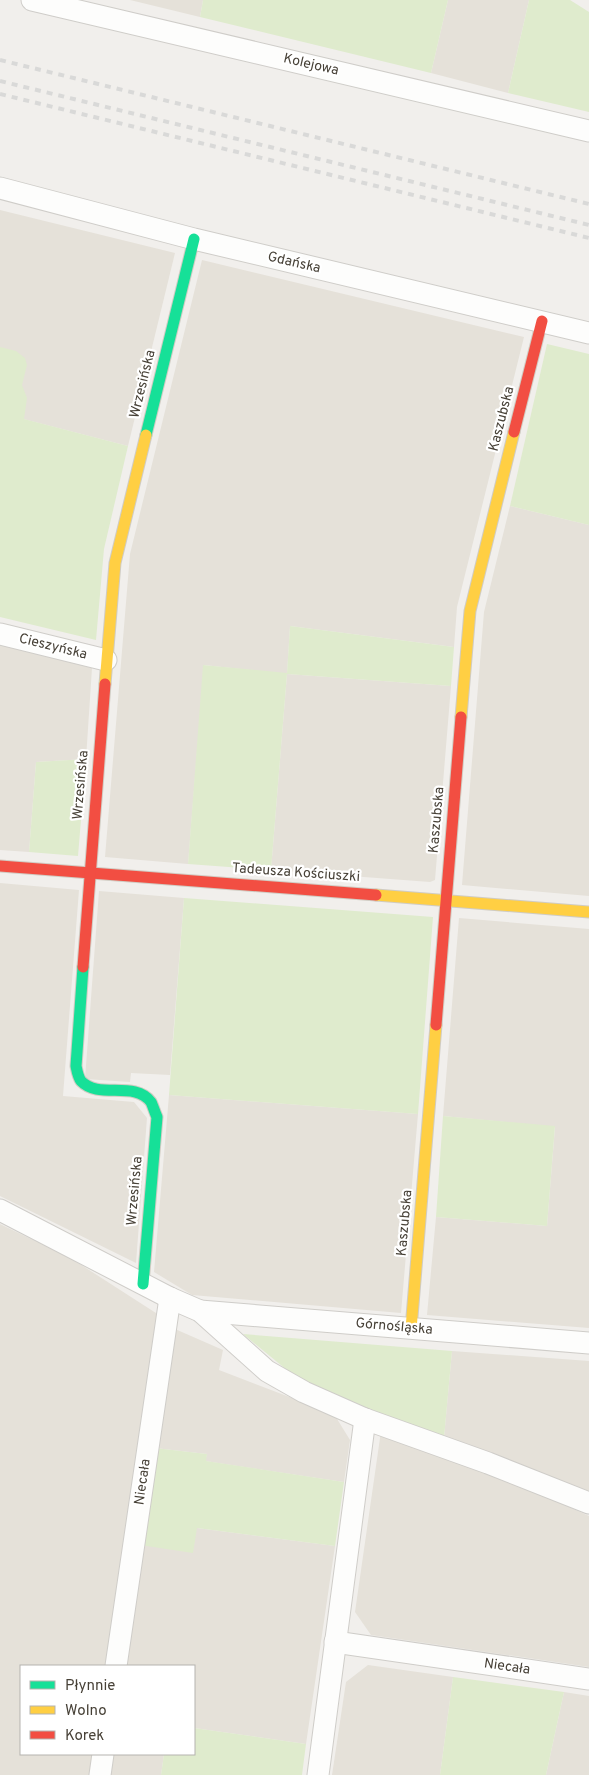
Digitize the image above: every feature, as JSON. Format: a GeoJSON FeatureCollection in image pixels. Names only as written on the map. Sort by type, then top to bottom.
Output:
{"type":"FeatureCollection","features":[{"type":"Feature","properties":{"kind":"street","name":"Kolejowa"},"geometry":{"type":"LineString","coordinates":[[39,1],[589,131]]}},
{"type":"Feature","properties":{"kind":"street","name":"Gdańska"},"geometry":{"type":"LineString","coordinates":[[0,188],[194,239],[589,332]]}},
{"type":"Feature","properties":{"kind":"street","name":"Wrzesińska"},"geometry":{"type":"LineString","coordinates":[[143,1284],[157,1117],[154,1107],[150,1100],[142,1094],[87,1087],[78,1080],[76,1075],[89,872],[115,563],[194,239]]}},
{"type":"Feature","properties":{"kind":"street","name":"Kaszubska"},"geometry":{"type":"LineString","coordinates":[[412,1329],[470,611],[542,321]]}},
{"type":"Feature","properties":{"kind":"street","name":"Cieszyńska"},"geometry":{"type":"LineString","coordinates":[[0,634],[106,660]]}},
{"type":"Feature","properties":{"kind":"street","name":"Tadeusza Kościuszki"},"geometry":{"type":"LineString","coordinates":[[0,866],[589,912]]}},
{"type":"Feature","properties":{"kind":"street"},"geometry":{"type":"LineString","coordinates":[[0,1210],[170,1298],[200,1311],[267,1371],[304,1392],[365,1419],[488,1463],[589,1503]]}},
{"type":"Feature","properties":{"kind":"street","name":"Niecała"},"geometry":{"type":"LineString","coordinates":[[116,1665],[170,1298]]}},
{"type":"Feature","properties":{"kind":"street","name":"Górnośląska"},"geometry":{"type":"LineString","coordinates":[[200,1311],[589,1343]]}},
{"type":"Feature","properties":{"kind":"street"},"geometry":{"type":"LineString","coordinates":[[318,1775],[365,1419]]}},
{"type":"Feature","properties":{"kind":"street","name":"Niecała"},"geometry":{"type":"LineString","coordinates":[[335,1642],[589,1679]]}},
{"type":"Feature","properties":{"kind":"street"},"geometry":{"type":"LineString","coordinates":[[100,1775],[103,1755]]}},
{"type":"Feature","properties":{"kind":"shaded area"},"geometry":{"type":"Polygon","coordinates":[[[130,0],[203,0],[200,17],[130,0]]]}},
{"type":"Feature","properties":{"kind":"shaded area"},"geometry":{"type":"Polygon","coordinates":[[[448,0],[529,0],[508,93],[431,73],[448,0]]]}},
{"type":"Feature","properties":{"kind":"shaded area"},"geometry":{"type":"Polygon","coordinates":[[[0,210],[175,253],[128,446],[0,413],[0,210]]]}},
{"type":"Feature","properties":{"kind":"shaded area"},"geometry":{"type":"Polygon","coordinates":[[[202,260],[524,337],[457,607],[454,647],[290,626],[287,674],[204,665],[188,864],[105,857],[130,554],[202,260]]]}},
{"type":"Feature","properties":{"kind":"shaded area"},"geometry":{"type":"Polygon","coordinates":[[[510,506],[589,525],[589,896],[462,885],[484,612],[510,506]]]}},
{"type":"Feature","properties":{"kind":"shaded area"},"geometry":{"type":"Polygon","coordinates":[[[0,645],[92,668],[86,759],[36,762],[29,852],[0,850],[0,645]]]}},
{"type":"Feature","properties":{"kind":"shaded area"},"geometry":{"type":"Polygon","coordinates":[[[287,674],[451,686],[435,880],[430,882],[271,870],[287,674]]]}},
{"type":"Feature","properties":{"kind":"shaded area"},"geometry":{"type":"Polygon","coordinates":[[[0,883],[79,890],[63,1096],[134,1102],[147,1118],[136,1263],[0,1196],[0,883]]]}},
{"type":"Feature","properties":{"kind":"shaded area"},"geometry":{"type":"Polygon","coordinates":[[[99,891],[184,898],[170,1075],[131,1073],[130,1082],[85,1079],[99,891]]]}},
{"type":"Feature","properties":{"kind":"shaded area"},"geometry":{"type":"Polygon","coordinates":[[[459,918],[589,929],[589,1328],[427,1315],[436,1217],[547,1226],[555,1127],[443,1116],[459,918]]]}},
{"type":"Feature","properties":{"kind":"shaded area"},"geometry":{"type":"Polygon","coordinates":[[[169,1095],[418,1114],[401,1313],[192,1295],[154,1272],[169,1095]]]}},
{"type":"Feature","properties":{"kind":"shaded area"},"geometry":{"type":"Polygon","coordinates":[[[0,1224],[72,1259],[159,1315],[106,1665],[20,1665],[20,1755],[93,1755],[90,1775],[0,1775],[0,1224]]]}},
{"type":"Feature","properties":{"kind":"shaded area"},"geometry":{"type":"Polygon","coordinates":[[[175,1329],[223,1350],[219,1370],[334,1414],[350,1440],[344,1482],[205,1461],[207,1454],[155,1448],[175,1329]]]}},
{"type":"Feature","properties":{"kind":"shaded area"},"geometry":{"type":"Polygon","coordinates":[[[452,1351],[589,1361],[589,1491],[444,1438],[452,1351]]]}},
{"type":"Feature","properties":{"kind":"shaded area"},"geometry":{"type":"Polygon","coordinates":[[[381,1431],[483,1468],[589,1516],[589,1667],[371,1635],[355,1612],[381,1431]]]}},
{"type":"Feature","properties":{"kind":"shaded area"},"geometry":{"type":"Polygon","coordinates":[[[197,1528],[335,1546],[306,1744],[195,1728],[195,1665],[124,1665],[140,1545],[197,1528]]]}},
{"type":"Feature","properties":{"kind":"shaded area"},"geometry":{"type":"Polygon","coordinates":[[[368,1665],[453,1677],[440,1775],[332,1775],[346,1682],[368,1665]]]}},
{"type":"Feature","properties":{"kind":"shaded area"},"geometry":{"type":"Polygon","coordinates":[[[564,1692],[589,1696],[589,1775],[546,1775],[564,1692]]]}},
{"type":"Feature","properties":{"kind":"shaded area"},"geometry":{"type":"Polygon","coordinates":[[[112,1755],[164,1755],[161,1775],[109,1775],[112,1755]]]}},
{"type":"Feature","properties":{"kind":"green space"},"geometry":{"type":"Polygon","coordinates":[[[203,0],[448,0],[431,73],[200,17],[203,0]]]}},
{"type":"Feature","properties":{"kind":"green space"},"geometry":{"type":"Polygon","coordinates":[[[529,0],[570,0],[589,12],[589,112],[508,93],[529,0]]]}},
{"type":"Feature","properties":{"kind":"green space"},"geometry":{"type":"Polygon","coordinates":[[[547,344],[589,354],[589,525],[510,506],[547,344]]]}},
{"type":"Feature","properties":{"kind":"green space"},"geometry":{"type":"Polygon","coordinates":[[[0,347],[16,351],[25,358],[27,365],[22,385],[27,398],[24,419],[128,446],[104,549],[96,640],[0,617],[0,347]]]}},
{"type":"Feature","properties":{"kind":"green space"},"geometry":{"type":"Polygon","coordinates":[[[290,626],[454,647],[451,686],[287,674],[271,870],[188,864],[203,665],[287,673],[290,626]]]}},
{"type":"Feature","properties":{"kind":"green space"},"geometry":{"type":"Polygon","coordinates":[[[86,759],[78,856],[29,852],[36,762],[86,759]]]}},
{"type":"Feature","properties":{"kind":"green space"},"geometry":{"type":"Polygon","coordinates":[[[184,898],[433,917],[418,1114],[169,1095],[184,898]]]}},
{"type":"Feature","properties":{"kind":"green space"},"geometry":{"type":"Polygon","coordinates":[[[443,1116],[555,1126],[547,1226],[436,1217],[443,1116]]]}},
{"type":"Feature","properties":{"kind":"green space"},"geometry":{"type":"Polygon","coordinates":[[[243,1334],[452,1351],[444,1438],[310,1389],[243,1334]]]}},
{"type":"Feature","properties":{"kind":"green space"},"geometry":{"type":"Polygon","coordinates":[[[155,1448],[207,1454],[206,1461],[344,1482],[335,1546],[197,1528],[193,1553],[140,1545],[155,1448]]]}},
{"type":"Feature","properties":{"kind":"green space"},"geometry":{"type":"Polygon","coordinates":[[[453,1677],[564,1692],[546,1775],[440,1775],[453,1677]]]}},
{"type":"Feature","properties":{"kind":"green space"},"geometry":{"type":"Polygon","coordinates":[[[195,1728],[306,1744],[302,1775],[161,1775],[164,1755],[195,1755],[195,1728]]]}},
{"type":"Feature","properties":{"kind":"railway"},"geometry":{"type":"LineString","coordinates":[[0,60],[589,204]]}},
{"type":"Feature","properties":{"kind":"railway"},"geometry":{"type":"LineString","coordinates":[[0,81],[589,225]]}},
{"type":"Feature","properties":{"kind":"railway"},"geometry":{"type":"LineString","coordinates":[[0,94],[589,238]]}},
{"type":"Feature","properties":{"kind":"traffic: fast"},"geometry":{"type":"LineString","coordinates":[[146,435],[194,239]]}},
{"type":"Feature","properties":{"kind":"traffic: fast"},"geometry":{"type":"LineString","coordinates":[[83,967],[76,1066],[79,1078],[88,1086],[97,1089],[135,1092],[144,1096],[151,1102],[157,1117],[143,1284]]}},
{"type":"Feature","properties":{"kind":"traffic: slow"},"geometry":{"type":"LineString","coordinates":[[461,717],[470,611],[514,432]]}},
{"type":"Feature","properties":{"kind":"traffic: slow"},"geometry":{"type":"LineString","coordinates":[[105,684],[115,563],[146,435]]}},
{"type":"Feature","properties":{"kind":"traffic: slow"},"geometry":{"type":"LineString","coordinates":[[376,895],[589,912]]}},
{"type":"Feature","properties":{"kind":"traffic: slow"},"geometry":{"type":"LineString","coordinates":[[411,1329],[436,1025]]}},
{"type":"Feature","properties":{"kind":"traffic: jam"},"geometry":{"type":"LineString","coordinates":[[514,432],[542,321]]}},
{"type":"Feature","properties":{"kind":"traffic: jam"},"geometry":{"type":"LineString","coordinates":[[83,967],[105,684]]}},
{"type":"Feature","properties":{"kind":"traffic: jam"},"geometry":{"type":"LineString","coordinates":[[436,1025],[461,717]]}},
{"type":"Feature","properties":{"kind":"traffic: jam"},"geometry":{"type":"LineString","coordinates":[[0,866],[376,895]]}}]}
